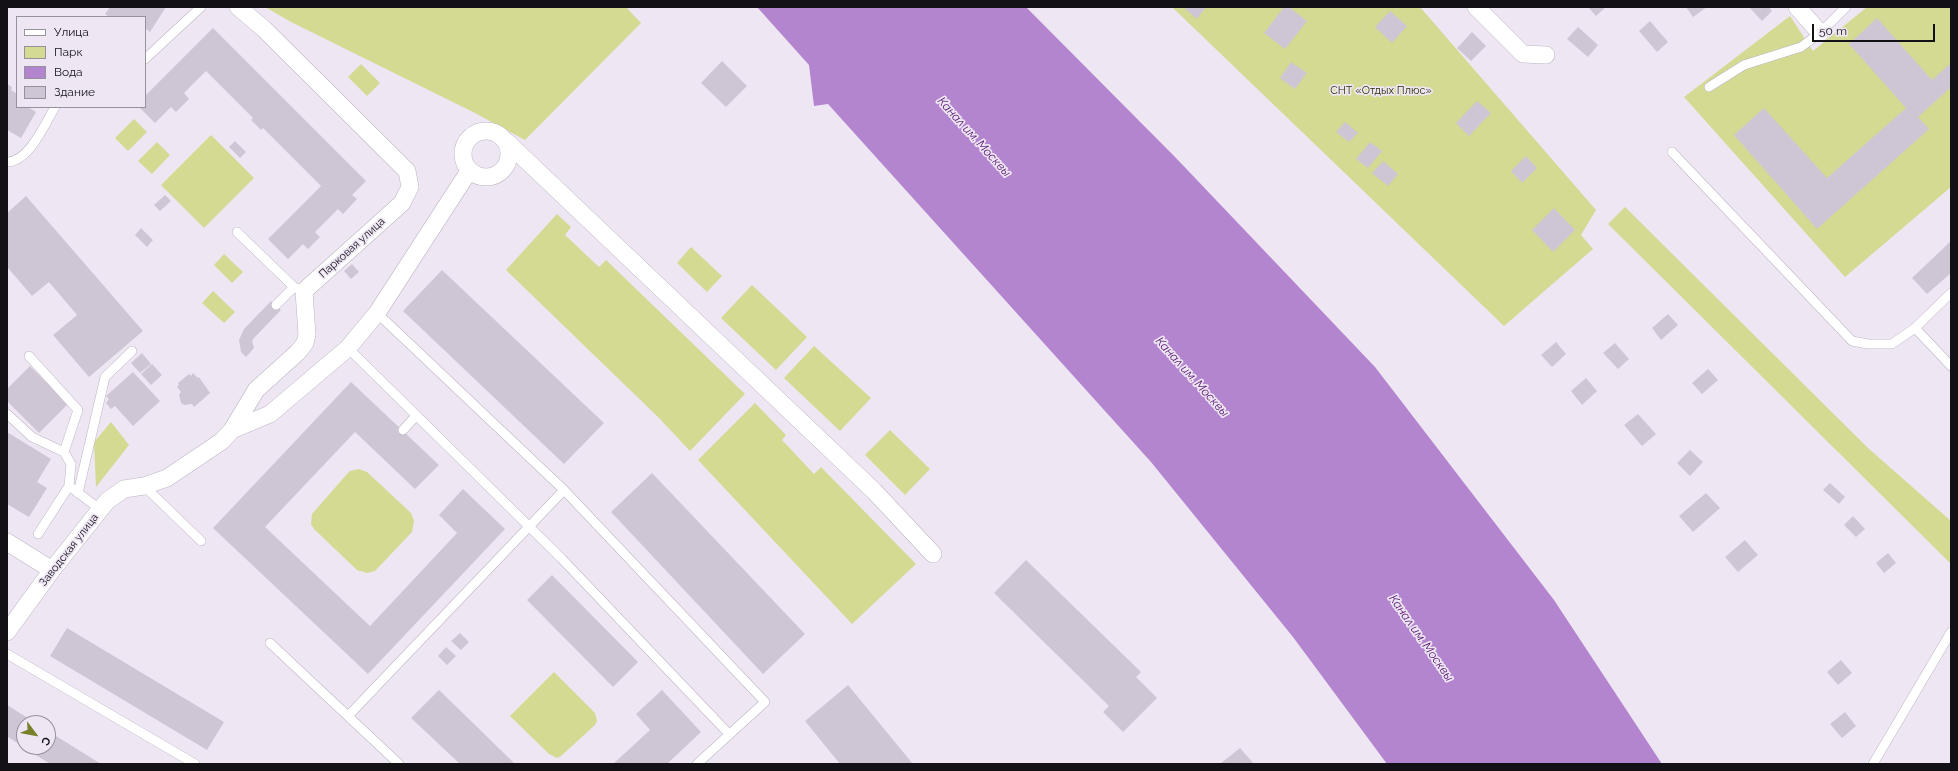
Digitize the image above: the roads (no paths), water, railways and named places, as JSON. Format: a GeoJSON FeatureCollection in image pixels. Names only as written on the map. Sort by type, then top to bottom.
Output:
{"type":"FeatureCollection","features":[{"type":"Feature","properties":{"kind":"street","name":"Парковая улица"},"geometry":{"type":"LineString","coordinates":[[238,7],[264,29],[407,171],[410,187],[402,203],[299,289]]}},
{"type":"Feature","properties":{"kind":"street"},"geometry":{"type":"LineString","coordinates":[[1476,7],[1523,54],[1546,55]]}},
{"type":"Feature","properties":{"kind":"street"},"geometry":{"type":"LineString","coordinates":[[1797,7],[1820,33]]}},
{"type":"Feature","properties":{"kind":"street"},"geometry":{"type":"LineString","coordinates":[[507,142],[510,156],[508,164],[497,176],[482,178],[469,171],[463,158],[465,144],[475,134],[482,131],[496,133],[507,142],[874,491],[933,554]]}},
{"type":"Feature","properties":{"kind":"street"},"geometry":{"type":"LineString","coordinates":[[232,430],[270,414],[348,348],[377,313],[469,171]]}},
{"type":"Feature","properties":{"kind":"street"},"geometry":{"type":"LineString","coordinates":[[144,486],[167,478],[222,441],[232,430],[256,390],[298,352],[305,343],[307,334],[299,289]]}},
{"type":"Feature","properties":{"kind":"street","name":"Заводская улица"},"geometry":{"type":"LineString","coordinates":[[7,632],[52,570],[107,501],[124,489],[144,486]]}},
{"type":"Feature","properties":{"kind":"street"},"geometry":{"type":"LineString","coordinates":[[7,542],[52,570]]}},
{"type":"Feature","properties":{"kind":"lane"},"geometry":{"type":"LineString","coordinates":[[146,58],[201,7]]}},
{"type":"Feature","properties":{"kind":"lane"},"geometry":{"type":"LineString","coordinates":[[1709,86],[1744,65],[1801,47],[1820,33],[1846,7]]}},
{"type":"Feature","properties":{"kind":"lane"},"geometry":{"type":"LineString","coordinates":[[7,162],[15,162],[28,151],[54,108]]}},
{"type":"Feature","properties":{"kind":"lane"},"geometry":{"type":"LineString","coordinates":[[1672,152],[1852,341],[1868,344],[1892,344],[1915,328],[1951,293]]}},
{"type":"Feature","properties":{"kind":"lane"},"geometry":{"type":"LineString","coordinates":[[237,232],[299,289],[276,305]]}},
{"type":"Feature","properties":{"kind":"lane"},"geometry":{"type":"LineString","coordinates":[[377,313],[564,490],[766,702],[697,764]]}},
{"type":"Feature","properties":{"kind":"lane"},"geometry":{"type":"LineString","coordinates":[[1915,328],[1951,366]]}},
{"type":"Feature","properties":{"kind":"lane"},"geometry":{"type":"LineString","coordinates":[[348,348],[530,527],[729,734]]}},
{"type":"Feature","properties":{"kind":"lane"},"geometry":{"type":"LineString","coordinates":[[78,493],[105,377],[132,351]]}},
{"type":"Feature","properties":{"kind":"lane"},"geometry":{"type":"LineString","coordinates":[[29,356],[78,410],[64,452]]}},
{"type":"Feature","properties":{"kind":"lane"},"geometry":{"type":"LineString","coordinates":[[7,414],[32,437],[64,452],[71,464],[69,486],[38,534]]}},
{"type":"Feature","properties":{"kind":"lane"},"geometry":{"type":"LineString","coordinates":[[403,430],[416,416]]}},
{"type":"Feature","properties":{"kind":"lane"},"geometry":{"type":"LineString","coordinates":[[69,486],[100,510]]}},
{"type":"Feature","properties":{"kind":"lane"},"geometry":{"type":"LineString","coordinates":[[144,486],[201,541]]}},
{"type":"Feature","properties":{"kind":"lane"},"geometry":{"type":"LineString","coordinates":[[348,716],[564,490]]}},
{"type":"Feature","properties":{"kind":"lane"},"geometry":{"type":"LineString","coordinates":[[1873,764],[1951,632]]}},
{"type":"Feature","properties":{"kind":"lane"},"geometry":{"type":"LineString","coordinates":[[270,643],[399,764]]}},
{"type":"Feature","properties":{"kind":"lane"},"geometry":{"type":"LineString","coordinates":[[7,654],[195,764]]}},
{"type":"Feature","properties":{"kind":"water","name":"Канал им. Москвы"},"geometry":{"type":"Polygon","coordinates":[[[757,7],[1026,7],[1176,158],[1375,367],[1554,600],[1662,764],[1387,764],[1293,637],[1151,462],[828,104],[814,106],[809,65],[757,7]]]}},
{"type":"Feature","properties":{"kind":"park label","name":"СНТ «Отдых Плюс»"},"geometry":{"type":"Point","coordinates":[1381,91]}}]}
